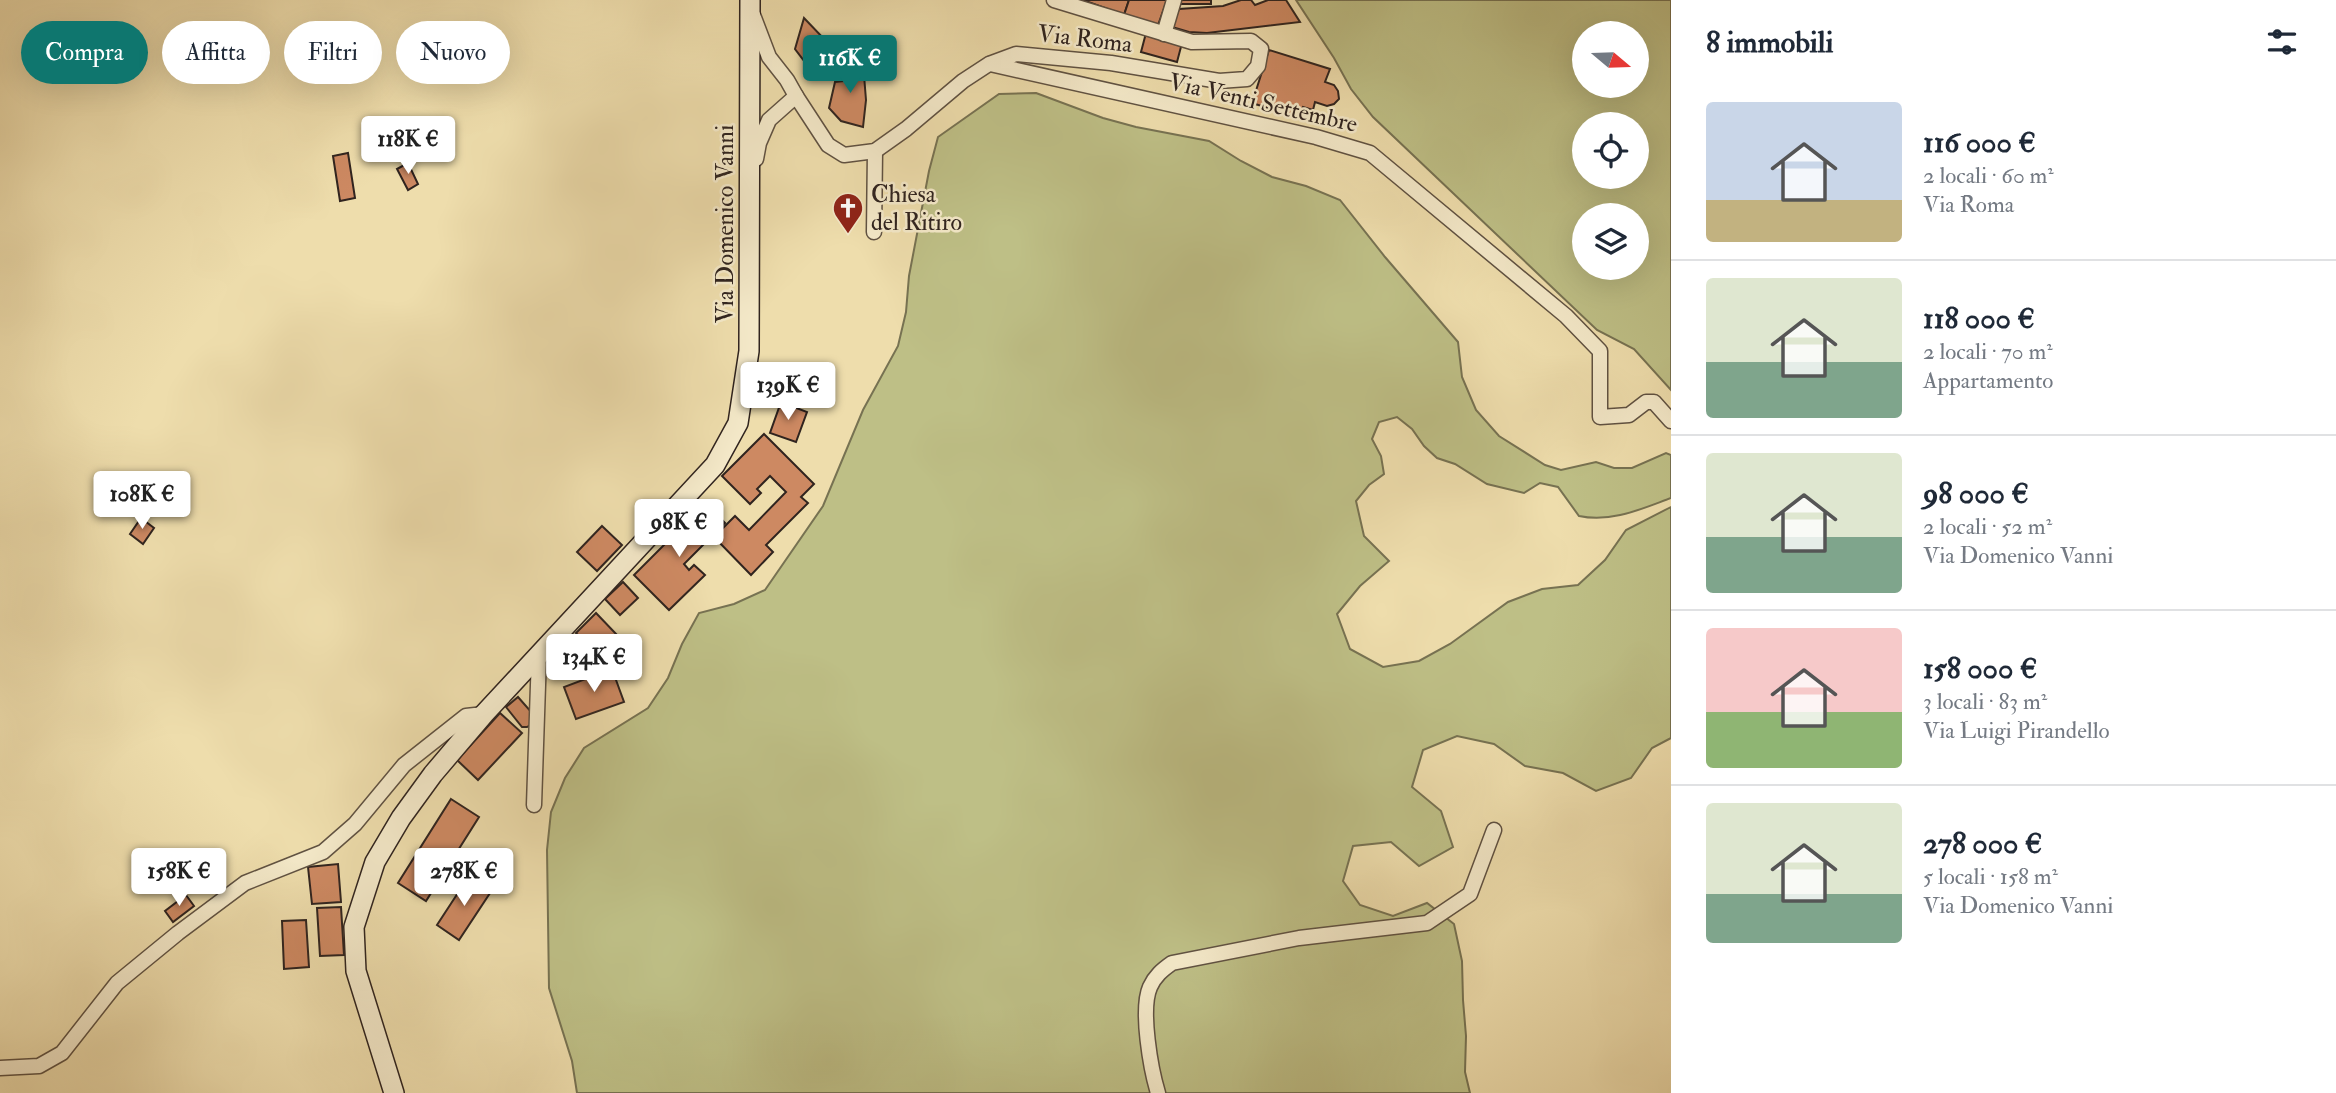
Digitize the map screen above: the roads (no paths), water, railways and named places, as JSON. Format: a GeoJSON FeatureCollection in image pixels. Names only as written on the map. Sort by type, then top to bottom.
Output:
{"type":"FeatureCollection","features":[{"type":"Feature","properties":{"kind":"main road","name":"Via Domenico Vanni"},"geometry":{"type":"LineString","coordinates":[[394,1093],[356,971],[354,927],[376,862],[401,818],[433,774],[484,714],[715,465],[738,423],[749,351],[750,5]]}},
{"type":"Feature","properties":{"kind":"street"},"geometry":{"type":"LineString","coordinates":[[1054,0],[1164,34],[1174,0]]}},
{"type":"Feature","properties":{"kind":"street"},"geometry":{"type":"LineString","coordinates":[[750,5],[769,57],[787,79],[828,145],[844,155],[876,151],[874,232]]}},
{"type":"Feature","properties":{"kind":"street","name":"Via Roma"},"geometry":{"type":"LineString","coordinates":[[876,151],[963,81],[989,64],[1016,54],[1111,63],[1219,82],[1247,79],[1258,66],[1261,49],[1251,41],[1192,42],[1164,34]]}},
{"type":"Feature","properties":{"kind":"street","name":"Via Venti Settembre"},"geometry":{"type":"LineString","coordinates":[[989,64],[1304,134],[1370,153],[1566,316],[1600,351],[1600,418],[1629,415],[1646,402],[1654,402],[1671,421]]}},
{"type":"Feature","properties":{"kind":"street"},"geometry":{"type":"LineString","coordinates":[[750,185],[759,143],[769,120],[796,96]]}},
{"type":"Feature","properties":{"kind":"street"},"geometry":{"type":"LineString","coordinates":[[534,805],[539,655]]}},
{"type":"Feature","properties":{"kind":"street"},"geometry":{"type":"LineString","coordinates":[[0,1068],[39,1066],[62,1053],[117,983],[178,933],[245,883],[323,852],[355,824],[404,765],[466,716],[484,714]]}},
{"type":"Feature","properties":{"kind":"street"},"geometry":{"type":"LineString","coordinates":[[1158,1093],[1151,1071],[1146,1006],[1149,990],[1157,974],[1172,963],[1299,938],[1427,923],[1470,894],[1494,830]]}},
{"type":"Feature","properties":{"kind":"place","name":"Chiesa del Ritiro"},"geometry":{"type":"Point","coordinates":[848,235]}}]}
